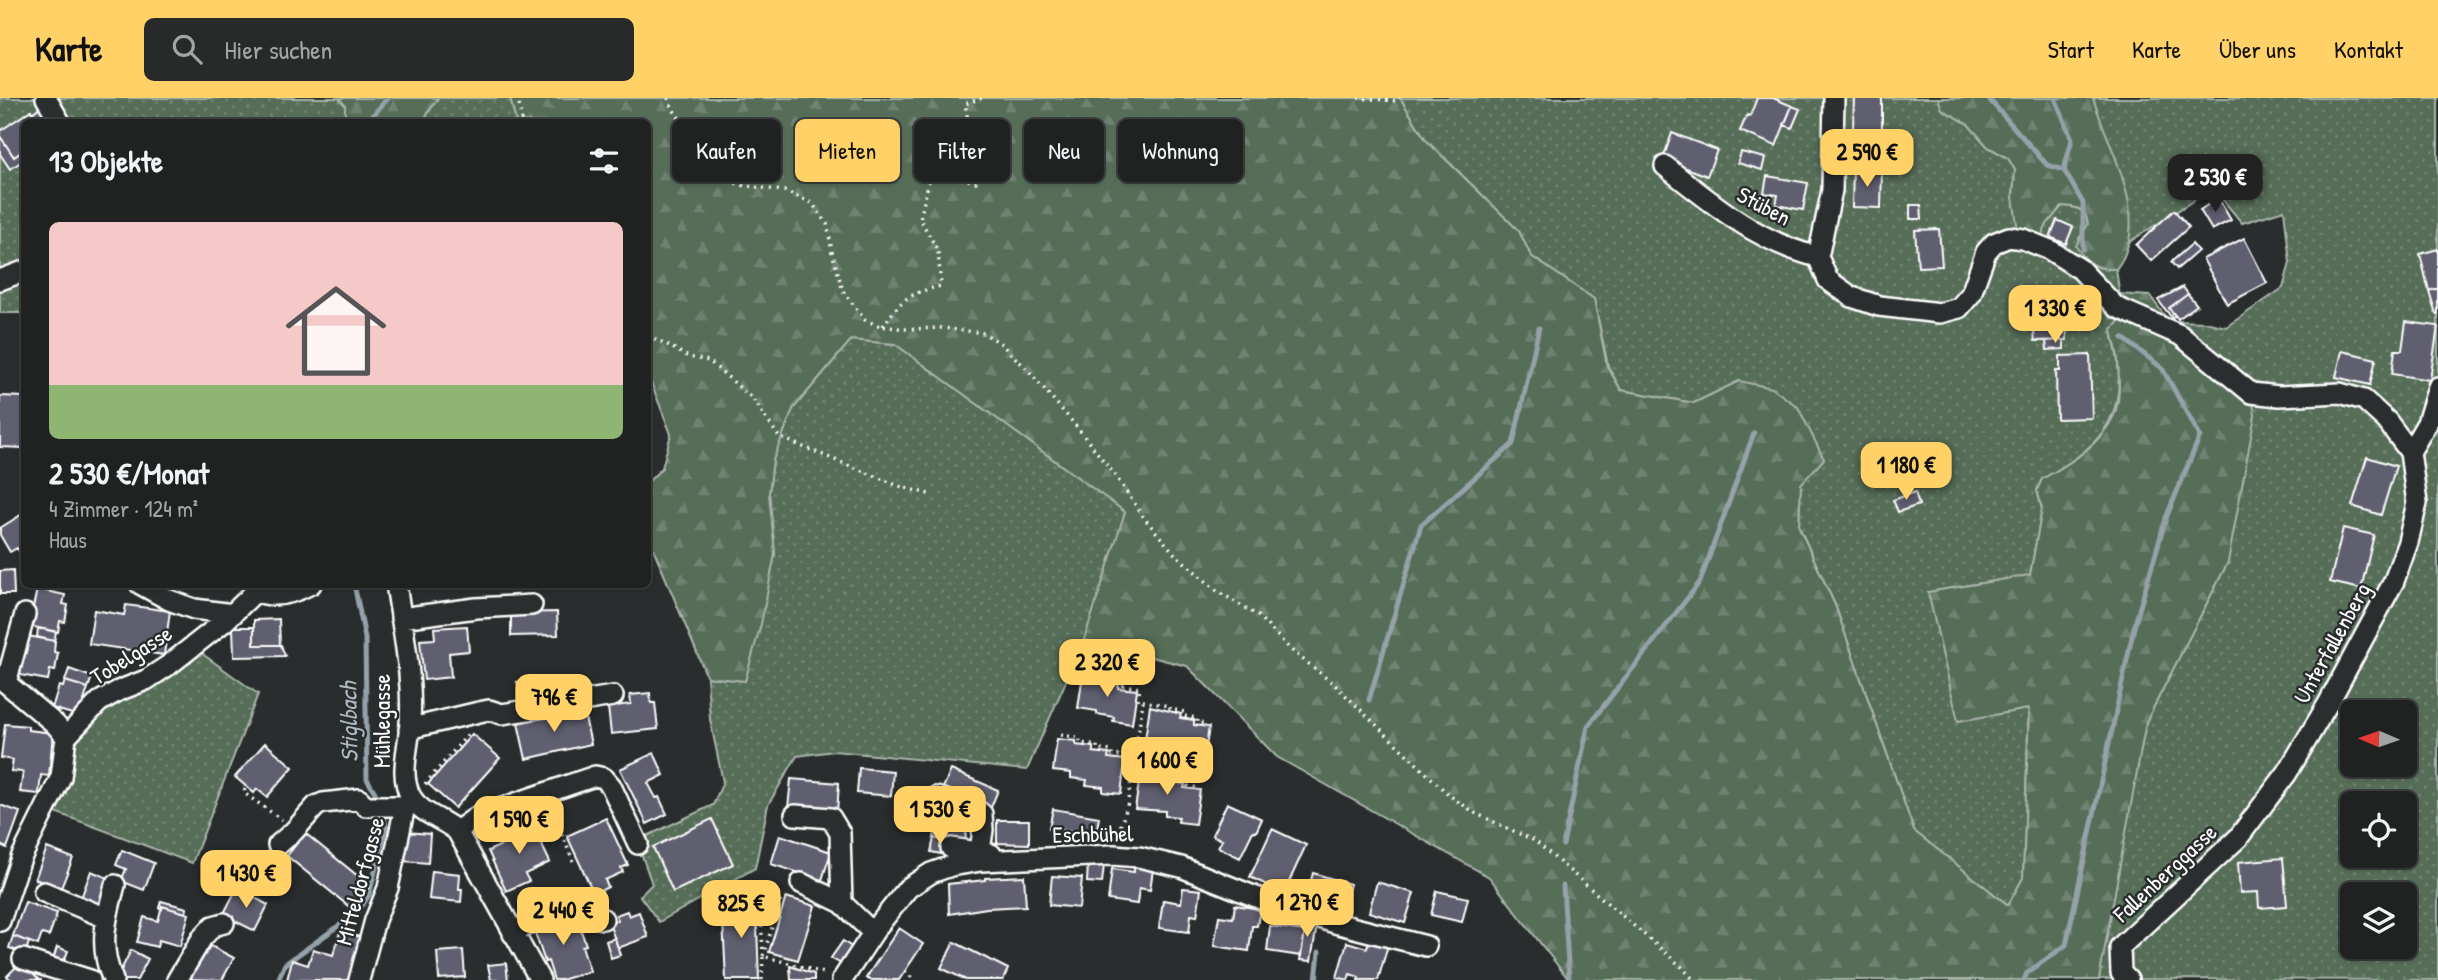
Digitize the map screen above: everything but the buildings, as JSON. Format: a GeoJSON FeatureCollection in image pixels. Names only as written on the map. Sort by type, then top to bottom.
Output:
{"type":"FeatureCollection","features":[{"type":"Feature","properties":{"kind":"street"},"geometry":{"type":"LineString","coordinates":[[46,98],[58,119]]}},
{"type":"Feature","properties":{"kind":"street","name":"Stüben"},"geometry":{"type":"LineString","coordinates":[[1665,166],[1719,210],[1769,239],[1803,254],[1818,257],[1832,190],[1834,98]]}},
{"type":"Feature","properties":{"kind":"street","name":"Unterfallenberg"},"geometry":{"type":"LineString","coordinates":[[1818,257],[1828,280],[1852,297],[1880,306],[1940,313],[1959,308],[1971,294],[1986,252],[1994,243],[2009,237],[2023,239],[2050,250],[2080,269],[2116,307],[2179,335],[2251,393],[2279,396],[2340,393],[2364,400],[2387,421],[2410,452],[2417,503],[2408,542],[2394,581],[2329,702],[2287,773],[2238,838]]}},
{"type":"Feature","properties":{"kind":"street"},"geometry":{"type":"LineString","coordinates":[[0,280],[21,272]]}},
{"type":"Feature","properties":{"kind":"street"},"geometry":{"type":"LineString","coordinates":[[2410,452],[2427,423],[2438,387]]}},
{"type":"Feature","properties":{"kind":"street"},"geometry":{"type":"LineString","coordinates":[[147,588],[194,609],[233,614]]}},
{"type":"Feature","properties":{"kind":"street","name":"Tobelgasse"},"geometry":{"type":"LineString","coordinates":[[66,737],[99,702],[146,680],[169,665],[233,614],[256,588],[272,596],[288,594],[302,588]]}},
{"type":"Feature","properties":{"kind":"street","name":"Mühlegasse"},"geometry":{"type":"LineString","coordinates":[[397,588],[410,698],[403,803],[447,822],[457,831],[540,980]]}},
{"type":"Feature","properties":{"kind":"street"},"geometry":{"type":"LineString","coordinates":[[401,618],[476,608],[532,605]]}},
{"type":"Feature","properties":{"kind":"street"},"geometry":{"type":"LineString","coordinates":[[0,921],[21,858],[61,777],[66,737],[55,724],[6,690],[25,614]]}},
{"type":"Feature","properties":{"kind":"street"},"geometry":{"type":"LineString","coordinates":[[409,730],[489,710],[502,714],[613,696]]}},
{"type":"Feature","properties":{"kind":"street"},"geometry":{"type":"LineString","coordinates":[[457,831],[478,816],[596,776],[604,778],[611,786],[638,844]]}},
{"type":"Feature","properties":{"kind":"street"},"geometry":{"type":"LineString","coordinates":[[936,797],[982,814],[981,845]]}},
{"type":"Feature","properties":{"kind":"street"},"geometry":{"type":"LineString","coordinates":[[278,845],[308,814],[323,803],[359,799],[366,806],[403,803]]}},
{"type":"Feature","properties":{"kind":"street","name":"Mitteldorfgasse"},"geometry":{"type":"LineString","coordinates":[[359,980],[372,931],[388,888],[403,803]]}},
{"type":"Feature","properties":{"kind":"street"},"geometry":{"type":"LineString","coordinates":[[795,815],[831,818],[840,833],[842,903]]}},
{"type":"Feature","properties":{"kind":"street","name":"Fallenberggasse"},"geometry":{"type":"LineString","coordinates":[[2128,980],[2121,973],[2120,947],[2238,838]]}},
{"type":"Feature","properties":{"kind":"street"},"geometry":{"type":"LineString","coordinates":[[951,848],[981,845],[989,840],[1005,850],[1032,849]]}},
{"type":"Feature","properties":{"kind":"street"},"geometry":{"type":"LineString","coordinates":[[981,845],[1000,860]]}},
{"type":"Feature","properties":{"kind":"street","name":"Eschbühel"},"geometry":{"type":"LineString","coordinates":[[842,979],[908,888],[930,873],[951,866],[1000,860],[1113,855],[1139,857],[1181,867],[1261,899],[1325,920],[1426,946]]}},
{"type":"Feature","properties":{"kind":"street"},"geometry":{"type":"LineString","coordinates":[[801,883],[842,903],[873,933]]}},
{"type":"Feature","properties":{"kind":"street"},"geometry":{"type":"LineString","coordinates":[[113,980],[104,946],[106,918],[116,885]]}},
{"type":"Feature","properties":{"kind":"street"},"geometry":{"type":"LineString","coordinates":[[44,892],[106,918]]}},
{"type":"Feature","properties":{"kind":"street"},"geometry":{"type":"LineString","coordinates":[[513,934],[546,913],[570,905],[603,919]]}},
{"type":"Feature","properties":{"kind":"street"},"geometry":{"type":"LineString","coordinates":[[177,980],[202,937],[213,926],[224,923]]}},
{"type":"Feature","properties":{"kind":"street"},"geometry":{"type":"LineString","coordinates":[[23,959],[90,980]]}},
{"type":"Feature","properties":{"kind":"path"},"geometry":{"type":"LineString","coordinates":[[519,98],[522,119]]}},
{"type":"Feature","properties":{"kind":"path"},"geometry":{"type":"LineString","coordinates":[[668,98],[721,179],[741,185],[784,191],[812,204],[827,224],[843,291],[865,320],[883,326],[984,333],[1000,344],[1026,368],[1076,426],[1115,475],[1144,519],[1174,553],[1216,590],[1258,616],[1290,649],[1350,699],[1449,795],[1475,813],[1535,841],[1694,980]]}},
{"type":"Feature","properties":{"kind":"path"},"geometry":{"type":"LineString","coordinates":[[883,326],[901,300],[920,291],[941,286],[938,251],[919,219],[931,172],[976,182],[981,163],[971,137],[965,104],[982,98]]}},
{"type":"Feature","properties":{"kind":"path"},"geometry":{"type":"LineString","coordinates":[[1358,98],[1398,101],[1399,98]]}},
{"type":"Feature","properties":{"kind":"path"},"geometry":{"type":"LineString","coordinates":[[651,337],[688,357],[709,361],[752,398],[779,437],[899,486],[932,495]]}},
{"type":"Feature","properties":{"kind":"path"},"geometry":{"type":"LineString","coordinates":[[1084,671],[1105,674],[1105,678],[1124,681],[1123,685],[1140,688],[1138,700],[1169,706],[1170,709],[1184,712],[1184,716],[1197,718],[1197,723],[1207,724]]}},
{"type":"Feature","properties":{"kind":"path"},"geometry":{"type":"LineString","coordinates":[[1118,830],[1127,807],[1143,701]]}},
{"type":"Feature","properties":{"kind":"path"},"geometry":{"type":"LineString","coordinates":[[403,803],[469,733]]}},
{"type":"Feature","properties":{"kind":"path"},"geometry":{"type":"LineString","coordinates":[[1061,736],[1080,738],[1080,743],[1097,745],[1097,749],[1112,751],[1112,755],[1130,757],[1130,764],[1133,765],[1162,769],[1161,773],[1176,775],[1176,780],[1188,781],[1188,786],[1199,788]]}},
{"type":"Feature","properties":{"kind":"path"},"geometry":{"type":"LineString","coordinates":[[245,789],[244,793],[294,831]]}},
{"type":"Feature","properties":{"kind":"path"},"geometry":{"type":"LineString","coordinates":[[545,793],[573,861]]}},
{"type":"Feature","properties":{"kind":"path"},"geometry":{"type":"LineString","coordinates":[[763,956],[782,896]]}},
{"type":"Feature","properties":{"kind":"path"},"geometry":{"type":"LineString","coordinates":[[760,898],[762,980]]}},
{"type":"Feature","properties":{"kind":"path"},"geometry":{"type":"LineString","coordinates":[[763,956],[842,979]]}},
{"type":"Feature","properties":{"kind":"path"},"geometry":{"type":"LineString","coordinates":[[905,971],[914,980]]}},
{"type":"Feature","properties":{"kind":"green space"},"geometry":{"type":"Polygon","coordinates":[[[0,98],[339,98],[345,105],[345,119],[21,119],[21,313],[0,313],[0,98]]]}},
{"type":"Feature","properties":{"kind":"green space"},"geometry":{"type":"Polygon","coordinates":[[[339,98],[438,98],[424,119],[345,119],[345,105],[339,98]]]}},
{"type":"Feature","properties":{"kind":"green space"},"geometry":{"type":"Polygon","coordinates":[[[438,98],[510,98],[515,119],[424,119],[438,98]]]}},
{"type":"Feature","properties":{"kind":"green space"},"geometry":{"type":"Polygon","coordinates":[[[510,98],[1400,98],[1426,140],[1519,231],[1531,256],[1594,299],[1607,366],[1621,390],[1694,403],[1739,381],[1772,388],[1798,407],[1824,459],[1801,484],[1799,527],[1835,605],[1914,831],[2008,905],[2023,878],[2029,709],[1958,721],[1928,592],[2030,575],[2042,509],[2037,490],[2042,479],[2093,444],[2108,426],[2116,409],[2119,374],[2112,329],[2123,317],[2119,294],[2150,296],[2168,320],[2178,321],[2250,381],[2255,415],[2228,562],[2146,722],[2099,980],[1569,980],[1489,877],[1277,757],[1187,666],[1084,640],[1125,512],[895,344],[851,340],[793,409],[773,460],[769,493],[775,554],[761,624],[745,681],[707,677],[651,543],[651,479],[662,468],[671,434],[651,383],[651,119],[515,119],[510,98]]]}},
{"type":"Feature","properties":{"kind":"green space"},"geometry":{"type":"Polygon","coordinates":[[[1400,98],[1938,98],[1942,109],[1968,124],[1988,147],[2008,158],[2015,170],[2013,197],[2047,224],[2062,206],[2077,209],[2086,215],[2087,225],[2079,238],[2082,253],[2094,266],[2116,269],[2123,317],[2113,337],[2119,385],[2116,405],[2109,423],[2083,453],[2042,479],[2037,490],[2042,509],[2030,575],[1928,592],[2029,709],[2023,878],[2008,905],[1914,831],[1835,605],[1799,527],[1807,429],[1798,408],[1739,381],[1694,403],[1621,390],[1608,366],[1594,299],[1531,256],[1519,231],[1426,140],[1400,98]]]}},
{"type":"Feature","properties":{"kind":"green space"},"geometry":{"type":"Polygon","coordinates":[[[1938,98],[2093,98],[2117,161],[2129,207],[2131,229],[2127,250],[2116,269],[2088,261],[2076,246],[2088,224],[2083,212],[2076,208],[2062,206],[2047,224],[2040,240],[2018,231],[2013,197],[2015,170],[2008,158],[1988,147],[1968,124],[1942,109],[1938,98]]]}},
{"type":"Feature","properties":{"kind":"green space"},"geometry":{"type":"Polygon","coordinates":[[[2093,98],[2438,98],[2438,980],[2097,979],[2146,722],[2228,562],[2206,346],[2178,321],[2205,322],[2226,327],[2283,288],[2290,263],[2284,210],[2242,223],[2213,188],[2129,242],[2130,214],[2093,98]]]}},
{"type":"Feature","properties":{"kind":"green space"},"geometry":{"type":"Polygon","coordinates":[[[851,340],[895,344],[1126,512],[1084,640],[1027,770],[834,751],[797,756],[768,805],[755,868],[659,922],[640,896],[652,884],[640,850],[643,838],[713,805],[723,782],[710,719],[707,677],[745,681],[775,554],[769,493],[773,460],[793,409],[851,340]]]}},
{"type":"Feature","properties":{"kind":"green space"},"geometry":{"type":"Polygon","coordinates":[[[197,650],[258,694],[192,863],[52,811],[75,738],[91,717],[197,650]]]}},
{"type":"Feature","properties":{"kind":"waterway","name":"Stiglbach"},"geometry":{"type":"LineString","coordinates":[[370,119],[388,98]]}},
{"type":"Feature","properties":{"kind":"waterway"},"geometry":{"type":"LineString","coordinates":[[1988,98],[2047,165],[2064,170],[2083,203],[2083,249]]}},
{"type":"Feature","properties":{"kind":"waterway"},"geometry":{"type":"LineString","coordinates":[[2055,98],[2072,139],[2064,170]]}},
{"type":"Feature","properties":{"kind":"waterway"},"geometry":{"type":"LineString","coordinates":[[1369,700],[1421,525],[1513,444],[1539,328]]}},
{"type":"Feature","properties":{"kind":"waterway"},"geometry":{"type":"LineString","coordinates":[[2024,980],[2027,973],[2066,945],[2134,627],[2166,518],[2200,436],[2162,368],[2123,338]]}},
{"type":"Feature","properties":{"kind":"waterway"},"geometry":{"type":"LineString","coordinates":[[1563,845],[1588,726],[1700,582],[1754,433]]}},
{"type":"Feature","properties":{"kind":"waterway","name":"Stiglbach"},"geometry":{"type":"LineString","coordinates":[[355,588],[365,638],[367,779],[380,801]]}},
{"type":"Feature","properties":{"kind":"waterway","name":"Stiglbach"},"geometry":{"type":"LineString","coordinates":[[278,980],[285,964],[358,912],[369,895],[386,828],[383,810]]}},
{"type":"Feature","properties":{"kind":"waterway"},"geometry":{"type":"LineString","coordinates":[[1563,886],[1569,980]]}},
{"type":"Feature","properties":{"kind":"waterway"},"geometry":{"type":"LineString","coordinates":[[1316,980],[1319,952]]}}]}
